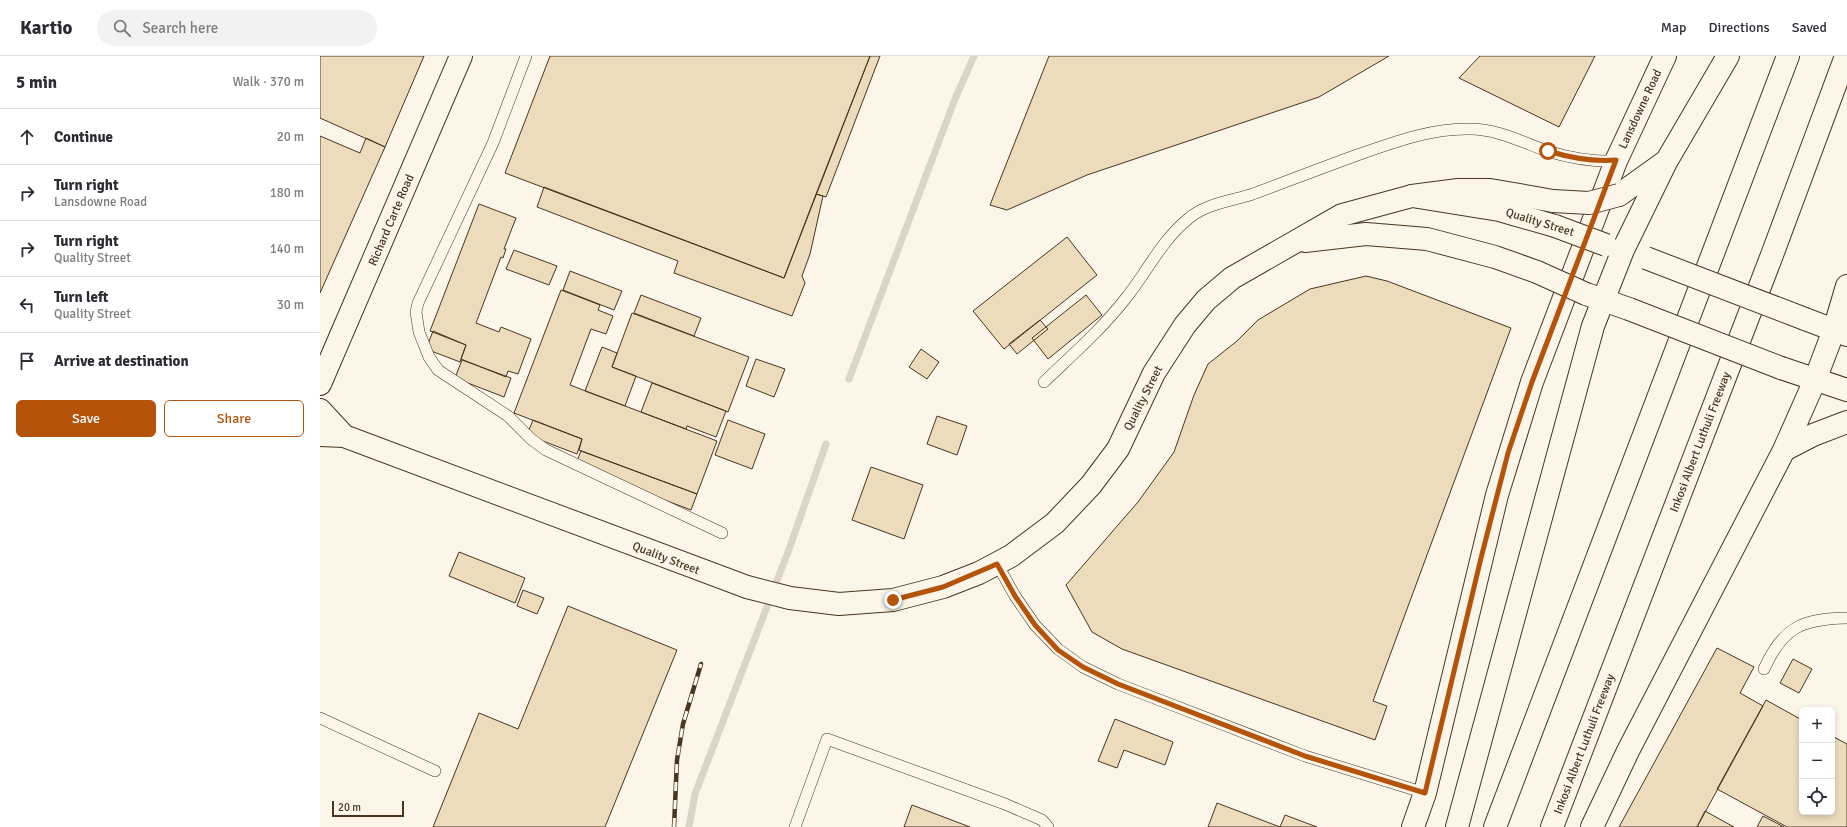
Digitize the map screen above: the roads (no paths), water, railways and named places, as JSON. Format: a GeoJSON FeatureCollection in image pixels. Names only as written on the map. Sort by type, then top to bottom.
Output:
{"type":"FeatureCollection","features":[{"type":"Feature","properties":{"kind":"main road","name":"Richard Carte Road"},"geometry":{"type":"LineString","coordinates":[[320,384],[461,56]]}},
{"type":"Feature","properties":{"kind":"main road","name":"Lansdowne Road"},"geometry":{"type":"LineString","coordinates":[[1413,827],[1425,793],[1481,558],[1508,453],[1532,382],[1616,160],[1665,56]]}},
{"type":"Feature","properties":{"kind":"main road"},"geometry":{"type":"LineString","coordinates":[[1457,827],[1593,326],[1595,297],[1615,247],[1728,56]]}},
{"type":"Feature","properties":{"kind":"main road"},"geometry":{"type":"LineString","coordinates":[[1495,827],[1788,56]]}},
{"type":"Feature","properties":{"kind":"main road","name":"Inkosi Albert Luthuli Freeway"},"geometry":{"type":"LineString","coordinates":[[1552,827],[1770,262],[1846,56]]}},
{"type":"Feature","properties":{"kind":"main road"},"geometry":{"type":"LineString","coordinates":[[1412,196],[1458,190],[1490,190],[1553,201],[1589,202],[1618,195],[1666,162]]}},
{"type":"Feature","properties":{"kind":"main road","name":"Quality Street"},"geometry":{"type":"LineString","coordinates":[[320,435],[344,436],[747,587],[790,598],[839,604],[893,600],[943,587],[1012,556],[1055,523],[1091,485],[1118,448],[1154,373],[1185,325],[1206,300],[1232,278],[1342,215],[1412,196],[1499,210],[1555,226],[1646,258],[1840,333]]}},
{"type":"Feature","properties":{"kind":"main road","name":"Quality Street"},"geometry":{"type":"LineString","coordinates":[[1298,241],[1366,234],[1427,239],[1495,257],[1537,272],[1595,297],[1781,368],[1847,390]]}},
{"type":"Feature","properties":{"kind":"main road"},"geometry":{"type":"LineString","coordinates":[[1592,827],[1628,751],[1784,450],[1815,380],[1840,333],[1847,286]]}},
{"type":"Feature","properties":{"kind":"main road"},"geometry":{"type":"LineString","coordinates":[[320,344],[343,332]]}},
{"type":"Feature","properties":{"kind":"main road","name":"Quality Street"},"geometry":{"type":"LineString","coordinates":[[320,410],[344,436]]}},
{"type":"Feature","properties":{"kind":"main road"},"geometry":{"type":"LineString","coordinates":[[1784,450],[1813,435],[1847,422]]}},
{"type":"Feature","properties":{"kind":"lane"},"geometry":{"type":"LineString","coordinates":[[526,56],[493,143],[418,303],[416,312],[417,322],[429,357],[438,370],[508,416],[538,445],[722,533]]}},
{"type":"Feature","properties":{"kind":"lane"},"geometry":{"type":"LineString","coordinates":[[1044,382],[1106,323],[1162,246],[1177,229],[1190,218],[1205,209],[1392,143],[1448,130],[1471,128],[1492,131],[1569,157],[1598,162],[1616,160]]}},
{"type":"Feature","properties":{"kind":"lane"},"geometry":{"type":"LineString","coordinates":[[997,564],[1015,596],[1035,625],[1058,650],[1083,667],[1118,684],[1305,756],[1425,793]]}},
{"type":"Feature","properties":{"kind":"lane"},"geometry":{"type":"LineString","coordinates":[[1764,669],[1771,653],[1783,638],[1797,628],[1810,621],[1847,618]]}},
{"type":"Feature","properties":{"kind":"lane"},"geometry":{"type":"LineString","coordinates":[[320,718],[435,771]]}},
{"type":"Feature","properties":{"kind":"lane"},"geometry":{"type":"LineString","coordinates":[[795,827],[827,739],[1005,804],[1042,820],[1048,827]]}},
{"type":"Feature","properties":{"kind":"waterway"},"geometry":{"type":"LineString","coordinates":[[849,379],[955,99],[974,56]]}},
{"type":"Feature","properties":{"kind":"waterway"},"geometry":{"type":"LineString","coordinates":[[689,827],[695,794],[788,552],[826,444]]}},
{"type":"Feature","properties":{"kind":"railway"},"geometry":{"type":"LineString","coordinates":[[674,827],[677,760],[683,724],[701,664]]}}]}
